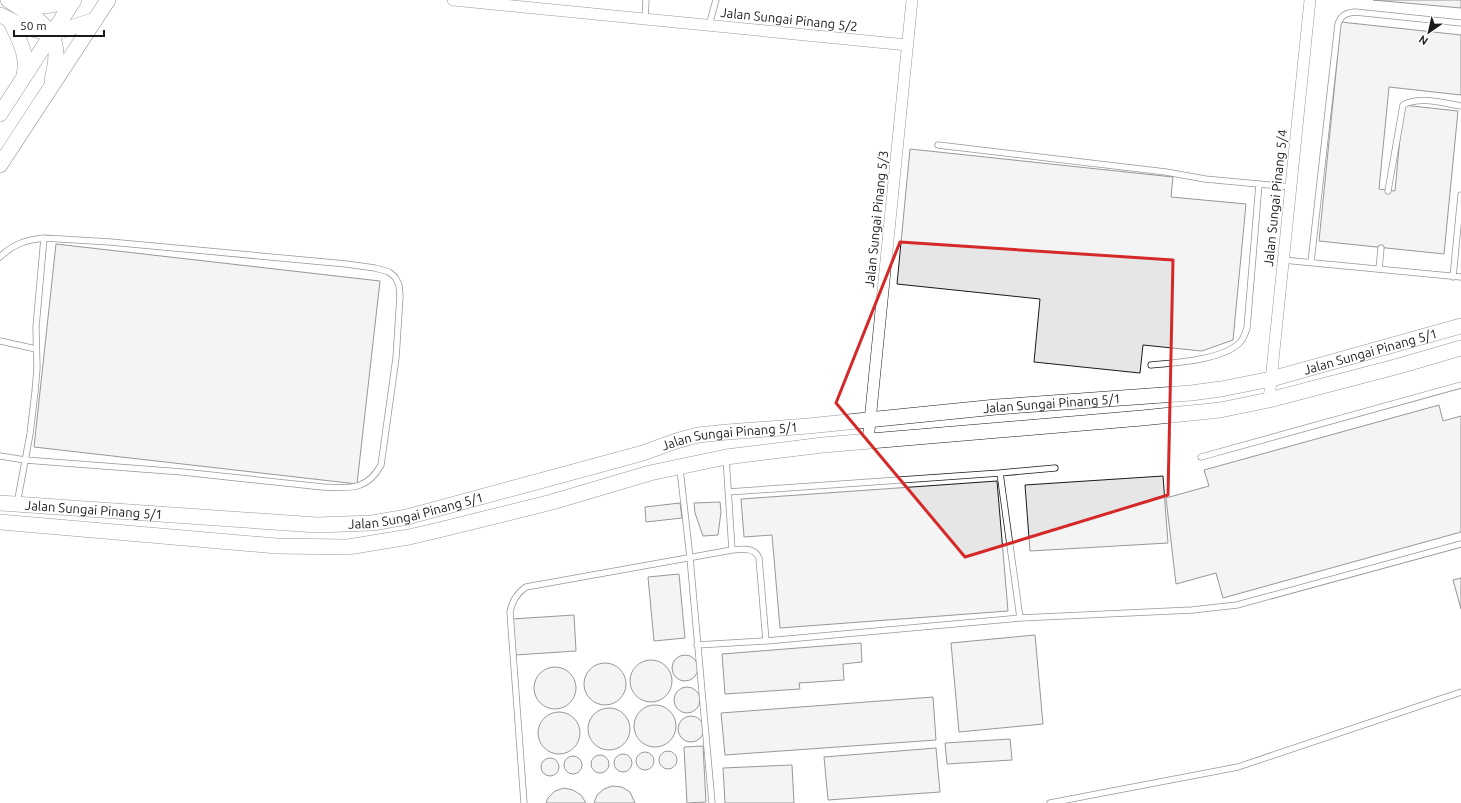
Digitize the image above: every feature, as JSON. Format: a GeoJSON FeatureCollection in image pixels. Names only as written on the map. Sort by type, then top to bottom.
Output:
{"type":"FeatureCollection","features":[{"type":"Feature","properties":{"kind":"street"},"geometry":{"type":"LineString","coordinates":[[13,3],[44,7],[70,0]]}},
{"type":"Feature","properties":{"kind":"street"},"geometry":{"type":"LineString","coordinates":[[0,114],[74,0]]}},
{"type":"Feature","properties":{"kind":"street"},"geometry":{"type":"LineString","coordinates":[[0,164],[108,0]]}},
{"type":"Feature","properties":{"kind":"street","name":"Jalan Sungai Pinang 5/2"},"geometry":{"type":"LineString","coordinates":[[453,0],[908,45]]}},
{"type":"Feature","properties":{"kind":"street","name":"Jalan Sungai Pinang 5/3"},"geometry":{"type":"LineString","coordinates":[[868,441],[912,0]]}},
{"type":"Feature","properties":{"kind":"street","name":"Jalan Sungai Pinang 5/4"},"geometry":{"type":"LineString","coordinates":[[1269,400],[1310,0]]}},
{"type":"Feature","properties":{"kind":"street"},"geometry":{"type":"LineString","coordinates":[[13,3],[41,22],[51,34],[56,52],[51,86]]}},
{"type":"Feature","properties":{"kind":"street"},"geometry":{"type":"LineString","coordinates":[[5,18],[25,27],[51,34],[95,20]]}},
{"type":"Feature","properties":{"kind":"street"},"geometry":{"type":"LineString","coordinates":[[5,18],[24,51],[26,68],[23,78]]}},
{"type":"Feature","properties":{"kind":"street","name":"Jalan Sungai Pinang 5/1"},"geometry":{"type":"LineString","coordinates":[[0,503],[317,525],[372,523],[407,517],[643,453],[676,441],[698,436],[996,407],[1191,393],[1221,389],[1271,379],[1461,326]]}},
{"type":"Feature","properties":{"kind":"street","name":"Jalan Sungai Pinang 5/1"},"geometry":{"type":"LineString","coordinates":[[0,522],[277,546],[348,547],[435,531],[552,502],[650,473],[726,457],[823,445],[1220,410],[1269,400],[1461,348]]}},
{"type":"Feature","properties":{"kind":"lane"},"geometry":{"type":"LineString","coordinates":[[645,19],[646,0]]}},
{"type":"Feature","properties":{"kind":"lane"},"geometry":{"type":"LineString","coordinates":[[708,25],[716,0]]}},
{"type":"Feature","properties":{"kind":"lane"},"geometry":{"type":"LineString","coordinates":[[1311,262],[1338,24],[1340,18],[1344,15],[1355,12],[1461,23]]}},
{"type":"Feature","properties":{"kind":"lane"},"geometry":{"type":"LineString","coordinates":[[1388,191],[1403,104],[1409,101],[1418,100],[1461,106]]}},
{"type":"Feature","properties":{"kind":"lane"},"geometry":{"type":"LineString","coordinates":[[938,145],[1166,172],[1205,179],[1291,187]]}},
{"type":"Feature","properties":{"kind":"lane"},"geometry":{"type":"LineString","coordinates":[[1151,365],[1187,362],[1206,357],[1224,352],[1242,340],[1247,328],[1259,184]]}},
{"type":"Feature","properties":{"kind":"lane"},"geometry":{"type":"LineString","coordinates":[[1453,277],[1461,195]]}},
{"type":"Feature","properties":{"kind":"lane"},"geometry":{"type":"LineString","coordinates":[[17,505],[35,392],[37,368],[36,327],[44,238]]}},
{"type":"Feature","properties":{"kind":"lane"},"geometry":{"type":"LineString","coordinates":[[0,257],[5,251],[17,243],[32,239],[44,238],[110,242],[346,264],[375,268],[389,272],[395,277],[399,285],[400,296],[396,358],[381,465],[375,475],[368,482],[358,486],[345,488],[323,487],[182,472],[25,460],[0,456]]}},
{"type":"Feature","properties":{"kind":"lane"},"geometry":{"type":"LineString","coordinates":[[1379,269],[1381,248]]}},
{"type":"Feature","properties":{"kind":"lane"},"geometry":{"type":"LineString","coordinates":[[1283,260],[1461,278]]}},
{"type":"Feature","properties":{"kind":"lane"},"geometry":{"type":"LineString","coordinates":[[0,340],[36,349]]}},
{"type":"Feature","properties":{"kind":"lane"},"geometry":{"type":"LineString","coordinates":[[1201,457],[1461,385]]}},
{"type":"Feature","properties":{"kind":"lane"},"geometry":{"type":"LineString","coordinates":[[726,457],[732,550]]}},
{"type":"Feature","properties":{"kind":"lane"},"geometry":{"type":"LineString","coordinates":[[679,466],[690,558],[712,803]]}},
{"type":"Feature","properties":{"kind":"lane"},"geometry":{"type":"LineString","coordinates":[[728,492],[1056,468]]}},
{"type":"Feature","properties":{"kind":"lane"},"geometry":{"type":"LineString","coordinates":[[1000,472],[1020,618]]}},
{"type":"Feature","properties":{"kind":"lane"},"geometry":{"type":"LineString","coordinates":[[697,645],[766,641],[1020,618],[1192,610],[1236,605],[1461,544]]}},
{"type":"Feature","properties":{"kind":"lane"},"geometry":{"type":"LineString","coordinates":[[524,803],[510,612],[511,605],[520,591],[526,587],[732,550],[748,549],[755,553],[759,558],[766,641]]}},
{"type":"Feature","properties":{"kind":"lane"},"geometry":{"type":"LineString","coordinates":[[1050,803],[1238,767],[1461,692]]}},
{"type":"Feature","properties":{"kind":"highlighted area"},"geometry":{"type":"Polygon","coordinates":[[[900,242],[1173,260],[1168,495],[965,557],[836,403],[900,242]]]}},
{"type":"Feature","properties":{"kind":"building"},"geometry":{"type":"Polygon","coordinates":[[[1373,0],[1461,0],[1461,8],[1373,0]]]}},
{"type":"Feature","properties":{"kind":"building"},"geometry":{"type":"Polygon","coordinates":[[[1341,22],[1461,35],[1461,95],[1389,87],[1379,189],[1395,191],[1403,105],[1458,111],[1444,254],[1319,241],[1341,22]]]}},
{"type":"Feature","properties":{"kind":"building"},"geometry":{"type":"Polygon","coordinates":[[[910,149],[1173,177],[1171,197],[1246,204],[1233,340],[1202,351],[1143,345],[1140,373],[1034,362],[1040,299],[897,284],[910,149]]]}},
{"type":"Feature","properties":{"kind":"building"},"geometry":{"type":"Polygon","coordinates":[[[56,244],[380,281],[357,484],[34,447],[56,244]]]}},
{"type":"Feature","properties":{"kind":"building"},"geometry":{"type":"Polygon","coordinates":[[[1439,405],[1443,421],[1461,416],[1461,532],[1223,598],[1216,573],[1176,584],[1166,498],[1209,486],[1204,470],[1439,405]]]}},
{"type":"Feature","properties":{"kind":"building"},"geometry":{"type":"Polygon","coordinates":[[[1163,476],[1168,543],[1030,551],[1025,485],[1163,476]]]}},
{"type":"Feature","properties":{"kind":"building"},"geometry":{"type":"Polygon","coordinates":[[[997,481],[1008,611],[780,628],[772,535],[744,537],[741,499],[997,481]]]}},
{"type":"Feature","properties":{"kind":"building"},"geometry":{"type":"Polygon","coordinates":[[[720,502],[721,512],[718,535],[703,536],[695,513],[694,503],[720,502]]]}},
{"type":"Feature","properties":{"kind":"building"},"geometry":{"type":"Polygon","coordinates":[[[680,503],[682,518],[646,522],[645,507],[680,503]]]}},
{"type":"Feature","properties":{"kind":"building"},"geometry":{"type":"Polygon","coordinates":[[[679,574],[685,638],[654,641],[648,577],[679,574]]]}},
{"type":"Feature","properties":{"kind":"building"},"geometry":{"type":"Polygon","coordinates":[[[1461,578],[1461,609],[1453,580],[1461,578]]]}},
{"type":"Feature","properties":{"kind":"building"},"geometry":{"type":"Polygon","coordinates":[[[574,615],[576,651],[515,655],[512,619],[574,615]]]}},
{"type":"Feature","properties":{"kind":"building"},"geometry":{"type":"Polygon","coordinates":[[[1035,635],[1043,724],[959,732],[951,643],[1035,635]]]}},
{"type":"Feature","properties":{"kind":"building"},"geometry":{"type":"Polygon","coordinates":[[[861,643],[862,662],[843,664],[844,680],[799,683],[800,689],[725,694],[722,654],[861,643]]]}},
{"type":"Feature","properties":{"kind":"building"},"geometry":{"type":"Polygon","coordinates":[[[685,655],[694,659],[698,668],[694,677],[685,681],[676,677],[672,668],[676,659],[685,655]]]}},
{"type":"Feature","properties":{"kind":"building"},"geometry":{"type":"Polygon","coordinates":[[[651,660],[666,666],[672,681],[666,696],[651,702],[636,696],[630,681],[636,666],[651,660]]]}},
{"type":"Feature","properties":{"kind":"building"},"geometry":{"type":"Polygon","coordinates":[[[605,663],[620,669],[626,684],[620,699],[605,705],[590,699],[584,684],[590,669],[605,663]]]}},
{"type":"Feature","properties":{"kind":"building"},"geometry":{"type":"Polygon","coordinates":[[[555,667],[570,673],[576,688],[570,703],[555,709],[540,703],[534,688],[540,673],[555,667]]]}},
{"type":"Feature","properties":{"kind":"building"},"geometry":{"type":"Polygon","coordinates":[[[687,687],[696,691],[700,700],[696,709],[687,713],[678,709],[674,700],[678,691],[687,687]]]}},
{"type":"Feature","properties":{"kind":"building"},"geometry":{"type":"Polygon","coordinates":[[[933,697],[936,740],[725,755],[721,713],[933,697]]]}},
{"type":"Feature","properties":{"kind":"building"},"geometry":{"type":"Polygon","coordinates":[[[655,705],[670,711],[676,726],[670,741],[655,747],[640,741],[634,726],[640,711],[655,705]]]}},
{"type":"Feature","properties":{"kind":"building"},"geometry":{"type":"Polygon","coordinates":[[[609,708],[624,714],[630,729],[624,744],[609,750],[594,744],[588,729],[594,714],[609,708]]]}},
{"type":"Feature","properties":{"kind":"building"},"geometry":{"type":"Polygon","coordinates":[[[559,712],[574,718],[580,733],[574,748],[559,754],[544,748],[538,733],[544,718],[559,712]]]}},
{"type":"Feature","properties":{"kind":"building"},"geometry":{"type":"Polygon","coordinates":[[[691,716],[700,720],[704,729],[700,738],[691,742],[682,738],[678,729],[682,720],[691,716]]]}},
{"type":"Feature","properties":{"kind":"building"},"geometry":{"type":"Polygon","coordinates":[[[1010,739],[1012,760],[947,764],[945,743],[1010,739]]]}},
{"type":"Feature","properties":{"kind":"building"},"geometry":{"type":"Polygon","coordinates":[[[703,746],[706,802],[687,803],[684,747],[703,746]]]}},
{"type":"Feature","properties":{"kind":"building"},"geometry":{"type":"Polygon","coordinates":[[[936,748],[940,792],[828,800],[824,757],[936,748]]]}},
{"type":"Feature","properties":{"kind":"building"},"geometry":{"type":"Polygon","coordinates":[[[668,751],[674,754],[677,760],[674,766],[668,769],[662,766],[659,760],[662,754],[668,751]]]}},
{"type":"Feature","properties":{"kind":"building"},"geometry":{"type":"Polygon","coordinates":[[[645,752],[651,755],[654,761],[651,767],[645,770],[639,767],[636,761],[639,755],[645,752]]]}},
{"type":"Feature","properties":{"kind":"building"},"geometry":{"type":"Polygon","coordinates":[[[623,754],[629,757],[632,763],[629,769],[623,772],[617,769],[614,763],[617,757],[623,754]]]}},
{"type":"Feature","properties":{"kind":"building"},"geometry":{"type":"Polygon","coordinates":[[[600,755],[606,758],[609,764],[606,770],[600,773],[594,770],[591,764],[594,758],[600,755]]]}},
{"type":"Feature","properties":{"kind":"building"},"geometry":{"type":"Polygon","coordinates":[[[573,756],[579,759],[582,765],[579,771],[573,774],[567,771],[564,765],[567,759],[573,756]]]}},
{"type":"Feature","properties":{"kind":"building"},"geometry":{"type":"Polygon","coordinates":[[[550,758],[556,761],[559,767],[556,773],[550,776],[544,773],[541,767],[544,761],[550,758]]]}},
{"type":"Feature","properties":{"kind":"building"},"geometry":{"type":"Polygon","coordinates":[[[792,765],[794,803],[725,803],[723,768],[792,765]]]}},
{"type":"Feature","properties":{"kind":"building"},"geometry":{"type":"Polygon","coordinates":[[[612,786],[622,787],[630,792],[635,803],[594,803],[597,795],[604,789],[612,786]]]}},
{"type":"Feature","properties":{"kind":"building"},"geometry":{"type":"Polygon","coordinates":[[[564,788],[573,790],[581,795],[586,803],[546,803],[548,798],[555,791],[564,788]]]}}]}
